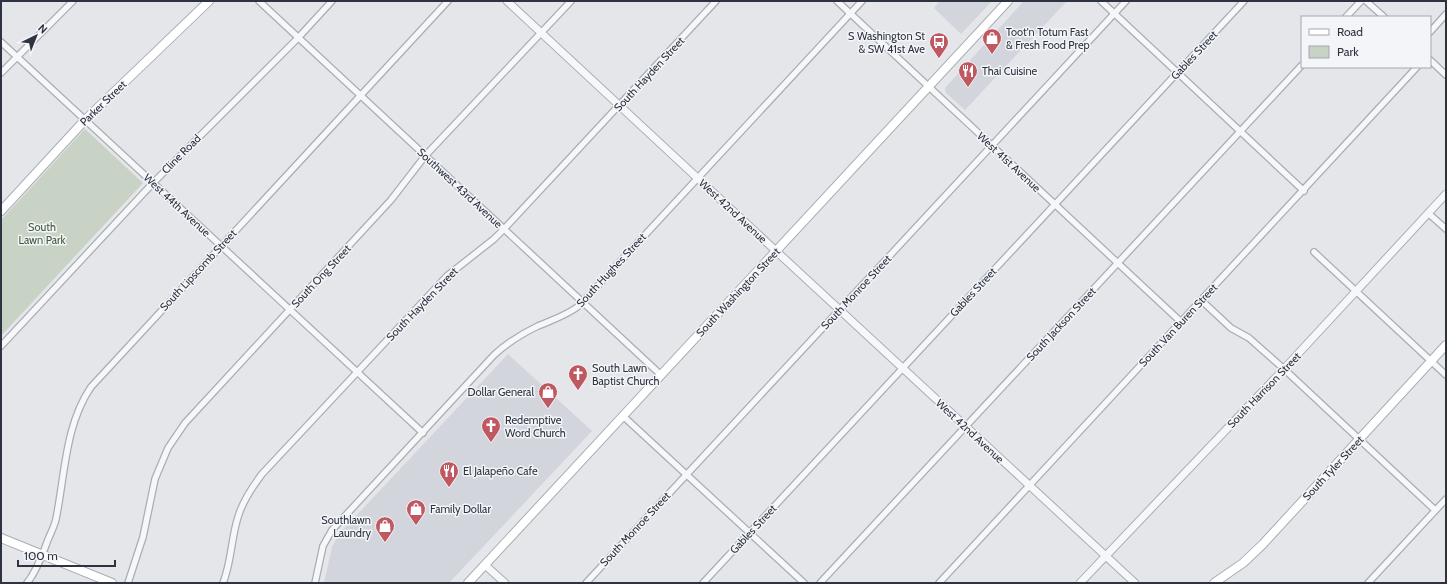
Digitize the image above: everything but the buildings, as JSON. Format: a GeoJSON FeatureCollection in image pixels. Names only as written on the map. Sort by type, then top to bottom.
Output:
{"type":"FeatureCollection","features":[{"type":"Feature","properties":{"kind":"main road","name":"Parker Street"},"geometry":{"type":"LineString","coordinates":[[1,211],[85,120],[210,1]]}},
{"type":"Feature","properties":{"kind":"main road","name":"South Washington Street"},"geometry":{"type":"LineString","coordinates":[[468,583],[1008,1]]}},
{"type":"Feature","properties":{"kind":"main road","name":"South Tyler Street"},"geometry":{"type":"LineString","coordinates":[[1214,583],[1243,563],[1263,544],[1446,345]]}},
{"type":"Feature","properties":{"kind":"main road"},"geometry":{"type":"LineString","coordinates":[[1,538],[112,583]]}},
{"type":"Feature","properties":{"kind":"street"},"geometry":{"type":"LineString","coordinates":[[1,73],[73,1]]}},
{"type":"Feature","properties":{"kind":"street","name":"Southwest 43rd Avenue"},"geometry":{"type":"LineString","coordinates":[[259,1],[661,375]]}},
{"type":"Feature","properties":{"kind":"street","name":"Cline Road"},"geometry":{"type":"LineString","coordinates":[[1,346],[153,183],[298,38],[332,1]]}},
{"type":"Feature","properties":{"kind":"street","name":"South Lipscomb Street"},"geometry":{"type":"LineString","coordinates":[[28,583],[43,555],[55,521],[72,430],[76,414],[83,398],[99,377],[448,1]]}},
{"type":"Feature","properties":{"kind":"street","name":"West 42nd Avenue"},"geometry":{"type":"LineString","coordinates":[[508,1],[839,310],[1135,583]]}},
{"type":"Feature","properties":{"kind":"street","name":"South Ong Street"},"geometry":{"type":"LineString","coordinates":[[128,583],[143,537],[155,480],[168,448],[185,423],[391,200],[426,156],[571,1]]}},
{"type":"Feature","properties":{"kind":"street","name":"South Hayden Street"},"geometry":{"type":"LineString","coordinates":[[223,583],[228,567],[236,523],[243,503],[262,474],[447,276],[494,239],[504,229],[716,1]]}},
{"type":"Feature","properties":{"kind":"street","name":"West 41st Avenue"},"geometry":{"type":"LineString","coordinates":[[837,1],[1181,322]]}},
{"type":"Feature","properties":{"kind":"street","name":"South Hughes Street"},"geometry":{"type":"LineString","coordinates":[[315,583],[323,546],[332,530],[494,355],[505,345],[523,334],[570,312],[582,302],[862,1]]}},
{"type":"Feature","properties":{"kind":"street"},"geometry":{"type":"LineString","coordinates":[[1101,1],[1304,191]]}},
{"type":"Feature","properties":{"kind":"street","name":"South Monroe Street"},"geometry":{"type":"LineString","coordinates":[[586,583],[1126,1]]}},
{"type":"Feature","properties":{"kind":"street","name":"Gables Street"},"geometry":{"type":"LineString","coordinates":[[703,583],[1244,1]]}},
{"type":"Feature","properties":{"kind":"street"},"geometry":{"type":"LineString","coordinates":[[1347,16],[1361,1]]}},
{"type":"Feature","properties":{"kind":"street"},"geometry":{"type":"LineString","coordinates":[[1366,1],[1383,16]]}},
{"type":"Feature","properties":{"kind":"street"},"geometry":{"type":"LineString","coordinates":[[1431,31],[1446,14]]}},
{"type":"Feature","properties":{"kind":"street","name":"West 44th Avenue"},"geometry":{"type":"LineString","coordinates":[[1,42],[423,433]]}},
{"type":"Feature","properties":{"kind":"street"},"geometry":{"type":"LineString","coordinates":[[1431,61],[1446,75]]}},
{"type":"Feature","properties":{"kind":"street","name":"South Jackson Street"},"geometry":{"type":"LineString","coordinates":[[820,583],[1301,66]]}},
{"type":"Feature","properties":{"kind":"street","name":"South Van Buren Street"},"geometry":{"type":"LineString","coordinates":[[939,583],[1304,191],[1416,68]]}},
{"type":"Feature","properties":{"kind":"street","name":"South Harrison Street"},"geometry":{"type":"LineString","coordinates":[[1080,583],[1105,555],[1284,370],[1446,194]]}},
{"type":"Feature","properties":{"kind":"street"},"geometry":{"type":"LineString","coordinates":[[1428,213],[1446,229]]}},
{"type":"Feature","properties":{"kind":"street"},"geometry":{"type":"LineString","coordinates":[[1314,252],[1446,375]]}},
{"type":"Feature","properties":{"kind":"street"},"geometry":{"type":"LineString","coordinates":[[1201,300],[1231,328],[1249,338],[1435,510]]}},
{"type":"Feature","properties":{"kind":"street"},"geometry":{"type":"LineString","coordinates":[[623,416],[804,583]]}},
{"type":"Feature","properties":{"kind":"street"},"geometry":{"type":"LineString","coordinates":[[1368,583],[1446,499]]}},
{"type":"Feature","properties":{"kind":"street"},"geometry":{"type":"LineString","coordinates":[[485,565],[505,583]]}},
{"type":"Feature","properties":{"kind":"shaded area"},"geometry":{"type":"Polygon","coordinates":[[[940,1],[992,1],[961,34],[934,8],[940,1]]]}},
{"type":"Feature","properties":{"kind":"shaded area"},"geometry":{"type":"Polygon","coordinates":[[[1024,1],[1067,1],[965,110],[946,93],[945,88],[1024,1]]]}},
{"type":"Feature","properties":{"kind":"shaded area"},"geometry":{"type":"Polygon","coordinates":[[[508,354],[592,431],[449,583],[324,583],[332,547],[339,534],[508,354]]]}},
{"type":"Feature","properties":{"kind":"green space","name":"South Lawn Park"},"geometry":{"type":"Polygon","coordinates":[[[85,129],[143,183],[1,336],[1,220],[85,129]]]}},
{"type":"Feature","properties":{"kind":"place","name":"Toot'n Totum Fast & Fresh Food Prep"},"geometry":{"type":"Point","coordinates":[992,55]}},
{"type":"Feature","properties":{"kind":"place","name":"S Washington St & SW 41st Ave"},"geometry":{"type":"Point","coordinates":[939,59]}},
{"type":"Feature","properties":{"kind":"place","name":"Thai Cuisine"},"geometry":{"type":"Point","coordinates":[968,88]}},
{"type":"Feature","properties":{"kind":"place","name":"South Lawn Baptist Church"},"geometry":{"type":"Point","coordinates":[578,391]}},
{"type":"Feature","properties":{"kind":"place","name":"Dollar General"},"geometry":{"type":"Point","coordinates":[548,409]}},
{"type":"Feature","properties":{"kind":"place","name":"Redemptive Word Church"},"geometry":{"type":"Point","coordinates":[491,443]}},
{"type":"Feature","properties":{"kind":"place","name":"El Jalapeño Cafe"},"geometry":{"type":"Point","coordinates":[449,488]}},
{"type":"Feature","properties":{"kind":"place","name":"Family Dollar"},"geometry":{"type":"Point","coordinates":[416,526]}},
{"type":"Feature","properties":{"kind":"place","name":"Southlawn Laundry"},"geometry":{"type":"Point","coordinates":[385,543]}}]}
